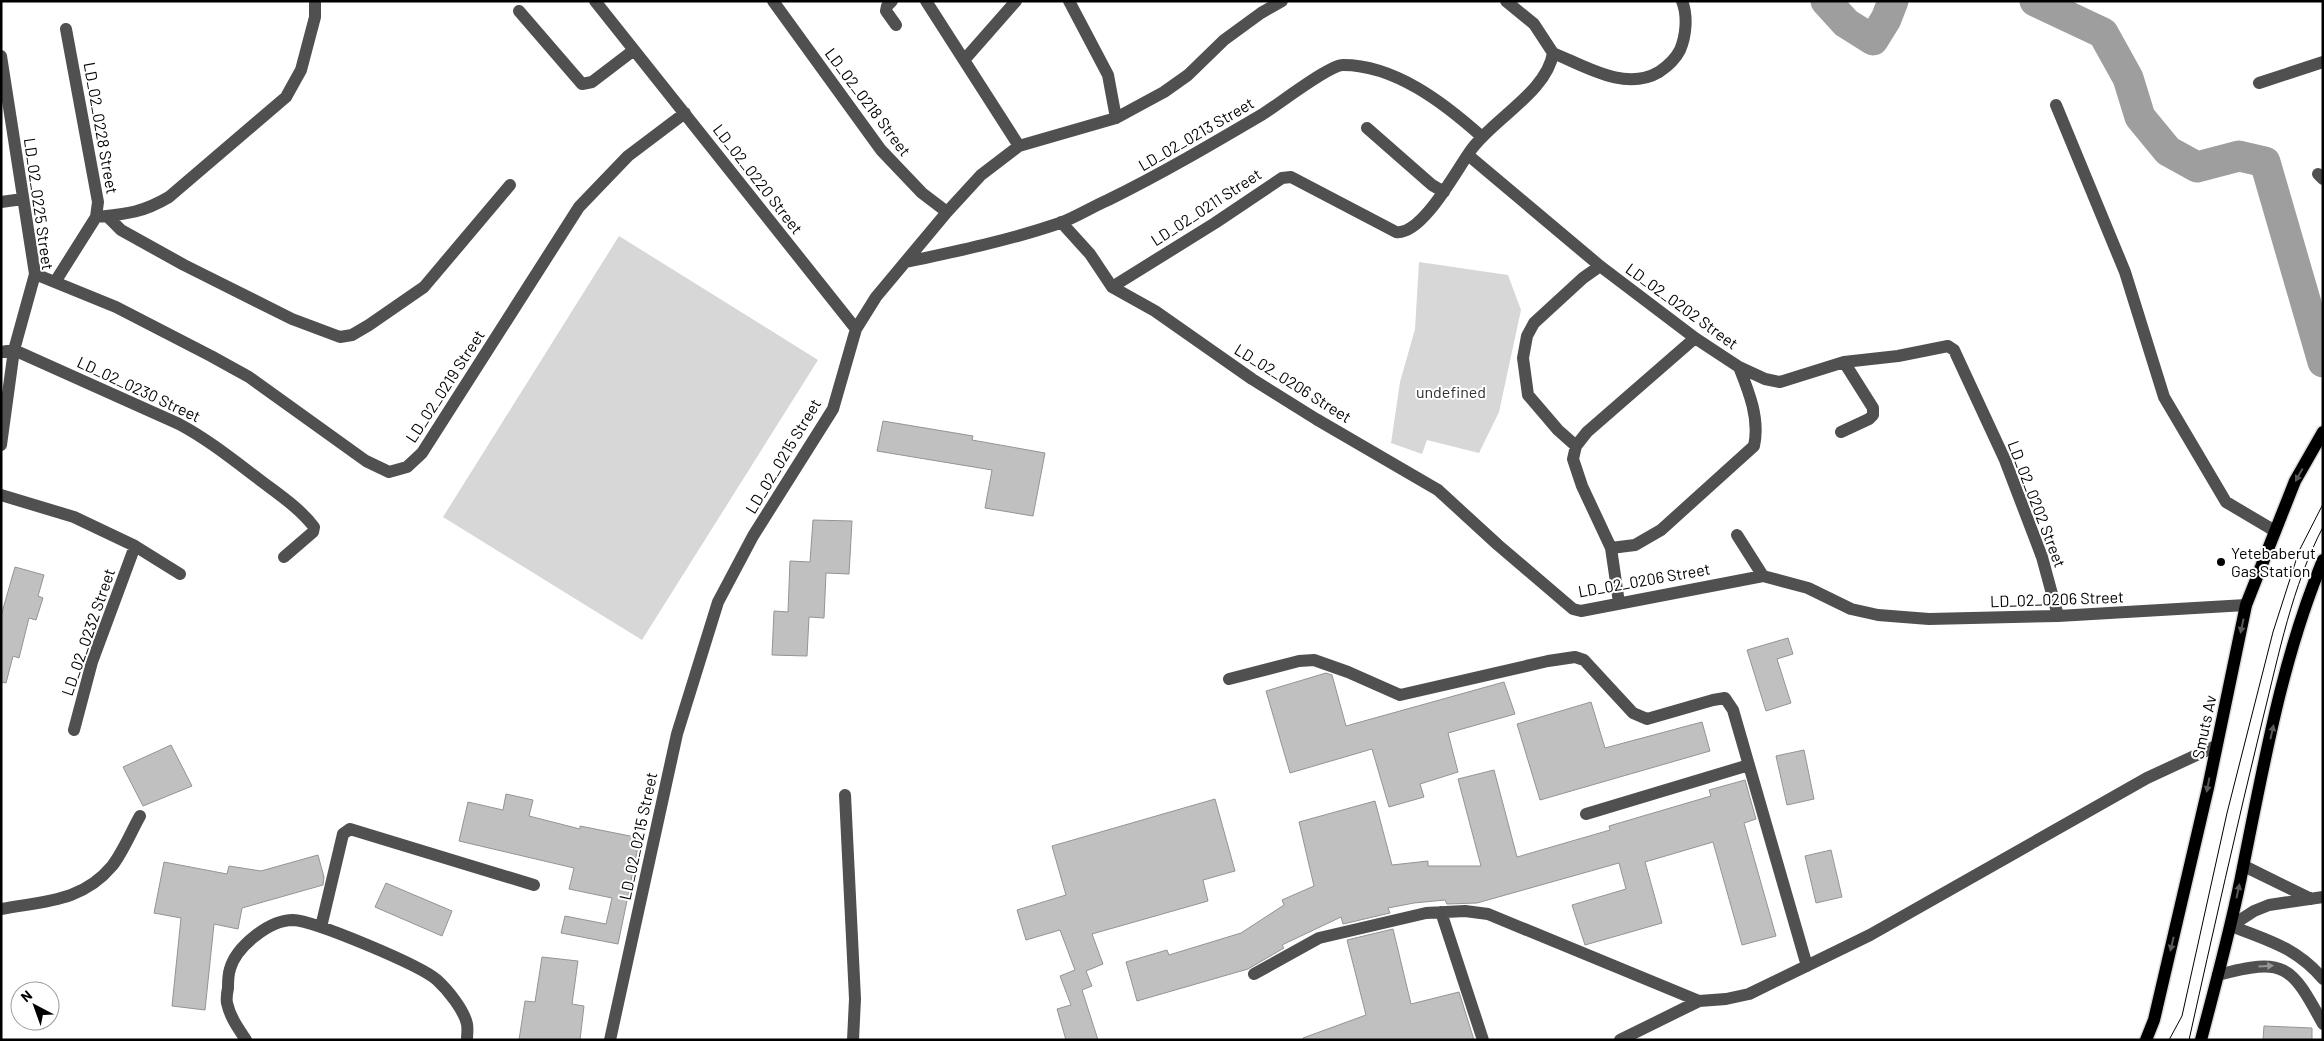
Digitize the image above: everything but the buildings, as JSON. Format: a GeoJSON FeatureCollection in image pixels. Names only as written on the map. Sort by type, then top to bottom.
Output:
{"type":"FeatureCollection","features":[{"type":"Feature","properties":{"kind":"main road","name":"Smuts Av"},"geometry":{"type":"LineString","coordinates":[[2146,1040],[2154,1020],[2208,788],[2246,604],[2295,481],[2323,432]]}},
{"type":"Feature","properties":{"kind":"main road"},"geometry":{"type":"LineString","coordinates":[[2201,1040],[2231,926],[2286,668],[2309,594],[2323,560]]}},
{"type":"Feature","properties":{"kind":"street"},"geometry":{"type":"LineString","coordinates":[[101,217],[149,209],[169,198],[286,97],[300,70],[315,17],[315,1]]}},
{"type":"Feature","properties":{"kind":"street","name":"LD_02_0220 Street"},"geometry":{"type":"LineString","coordinates":[[595,1],[856,329]]}},
{"type":"Feature","properties":{"kind":"street","name":"LD_02_0218 Street"},"geometry":{"type":"LineString","coordinates":[[773,1],[881,150],[922,193],[947,212]]}},
{"type":"Feature","properties":{"kind":"street"},"geometry":{"type":"LineString","coordinates":[[892,1],[887,6],[886,11],[896,25]]}},
{"type":"Feature","properties":{"kind":"street"},"geometry":{"type":"LineString","coordinates":[[926,1],[965,59],[1019,146]]}},
{"type":"Feature","properties":{"kind":"street"},"geometry":{"type":"LineString","coordinates":[[965,59],[1016,1]]}},
{"type":"Feature","properties":{"kind":"street"},"geometry":{"type":"LineString","coordinates":[[1069,1],[1108,75],[1116,118]]}},
{"type":"Feature","properties":{"kind":"street","name":"LD_02_0215 Street"},"geometry":{"type":"LineString","coordinates":[[610,1040],[677,734],[718,602],[752,536],[833,409],[856,329],[876,297],[947,212],[981,175],[1019,146],[1116,118],[1164,92],[1188,75],[1224,40],[1282,1]]}},
{"type":"Feature","properties":{"kind":"street"},"geometry":{"type":"LineString","coordinates":[[1506,1],[1534,24],[1553,53],[1614,78],[1635,80],[1652,76],[1668,66],[1677,57],[1685,28],[1685,9],[1682,1]]}},
{"type":"Feature","properties":{"kind":"street"},"geometry":{"type":"LineString","coordinates":[[519,11],[582,84],[592,82],[634,50]]}},
{"type":"Feature","properties":{"kind":"street","name":"LD_02_0228 Street"},"geometry":{"type":"LineString","coordinates":[[55,282],[101,217],[97,187],[66,29]]}},
{"type":"Feature","properties":{"kind":"street"},"geometry":{"type":"LineString","coordinates":[[1367,128],[1432,185],[1444,192],[1481,136],[1534,87],[1551,66],[1553,53]]}},
{"type":"Feature","properties":{"kind":"street","name":"LD_02_0225 Street"},"geometry":{"type":"LineString","coordinates":[[1,56],[35,274],[8,351],[1,445]]}},
{"type":"Feature","properties":{"kind":"street"},"geometry":{"type":"LineString","coordinates":[[2259,83],[2323,62]]}},
{"type":"Feature","properties":{"kind":"street","name":"LD_02_0213 Street"},"geometry":{"type":"LineString","coordinates":[[906,262],[971,248],[1061,222],[1156,177],[1278,105],[1329,70],[1341,64],[1377,69],[1404,80],[1434,99],[1481,136]]}},
{"type":"Feature","properties":{"kind":"street"},"geometry":{"type":"LineString","coordinates":[[2056,105],[2125,272],[2164,397],[2226,502],[2275,531]]}},
{"type":"Feature","properties":{"kind":"street","name":"LD_02_0219 Street"},"geometry":{"type":"LineString","coordinates":[[35,274],[116,307],[249,377],[366,461],[389,472],[407,467],[422,453],[579,207],[628,156],[685,114]]}},
{"type":"Feature","properties":{"kind":"street","name":"LD_02_0202 Street"},"geometry":{"type":"LineString","coordinates":[[1468,154],[1600,266],[1695,338],[1739,367],[1765,379],[1780,382],[1844,362],[1898,356],[1948,346],[1954,350],[2005,460],[2042,556],[2058,616]]}},
{"type":"Feature","properties":{"kind":"street","name":"LD_02_0211 Street"},"geometry":{"type":"LineString","coordinates":[[1112,287],[1215,223],[1282,178],[1291,177],[1391,230],[1402,233],[1410,229],[1438,201],[1444,192]]}},
{"type":"Feature","properties":{"kind":"street"},"geometry":{"type":"LineString","coordinates":[[101,217],[184,265],[292,319],[340,337],[352,335],[370,325],[424,287],[510,186]]}},
{"type":"Feature","properties":{"kind":"street"},"geometry":{"type":"LineString","coordinates":[[1,202],[23,198]]}},
{"type":"Feature","properties":{"kind":"street"},"geometry":{"type":"LineString","coordinates":[[1061,222],[1090,254],[1112,287]]}},
{"type":"Feature","properties":{"kind":"street"},"geometry":{"type":"LineString","coordinates":[[1576,446],[1546,417],[1528,395],[1524,358],[1528,336],[1534,323],[1583,278],[1600,266]]}},
{"type":"Feature","properties":{"kind":"street","name":"LD_02_0206 Street"},"geometry":{"type":"LineString","coordinates":[[1112,287],[1154,311],[1252,379],[1316,419],[1438,490],[1498,545],[1573,609],[1581,611],[1763,576],[1808,588],[1851,609],[1878,615],[1928,619],[2058,616],[2246,604]]}},
{"type":"Feature","properties":{"kind":"street"},"geometry":{"type":"LineString","coordinates":[[1619,603],[1611,548],[1582,486],[1573,458],[1576,446],[1587,432],[1695,338]]}},
{"type":"Feature","properties":{"kind":"street","name":"LD_02_0230 Street"},"geometry":{"type":"LineString","coordinates":[[8,351],[179,424],[202,437],[274,490],[314,527],[313,532],[284,557]]}},
{"type":"Feature","properties":{"kind":"street"},"geometry":{"type":"LineString","coordinates":[[1841,432],[1869,420],[1873,415],[1872,408],[1844,362]]}},
{"type":"Feature","properties":{"kind":"street"},"geometry":{"type":"LineString","coordinates":[[1611,548],[1635,545],[1661,530],[1754,446],[1757,434],[1752,398],[1739,367]]}},
{"type":"Feature","properties":{"kind":"street"},"geometry":{"type":"LineString","coordinates":[[1,495],[74,517],[135,546],[180,574]]}},
{"type":"Feature","properties":{"kind":"street"},"geometry":{"type":"LineString","coordinates":[[1737,535],[1763,576]]}},
{"type":"Feature","properties":{"kind":"street","name":"LD_02_0232 Street"},"geometry":{"type":"LineString","coordinates":[[74,730],[92,662],[135,546]]}},
{"type":"Feature","properties":{"kind":"street"},"geometry":{"type":"LineString","coordinates":[[1229,679],[1299,661],[1314,660],[1348,672],[1400,695],[1548,661],[1575,657],[1584,660],[1633,714],[1646,719],[1725,698],[1733,710],[1807,966]]}},
{"type":"Feature","properties":{"kind":"street"},"geometry":{"type":"LineString","coordinates":[[1620,1040],[1699,1001],[1726,999],[1749,994],[1870,935],[2147,778],[2216,746]]}},
{"type":"Feature","properties":{"kind":"street"},"geometry":{"type":"LineString","coordinates":[[1586,814],[1749,765]]}},
{"type":"Feature","properties":{"kind":"street"},"geometry":{"type":"LineString","coordinates":[[845,796],[855,999],[854,1040]]}},
{"type":"Feature","properties":{"kind":"street"},"geometry":{"type":"LineString","coordinates":[[1,910],[75,895],[94,884],[113,865],[140,816]]}},
{"type":"Feature","properties":{"kind":"street"},"geometry":{"type":"LineString","coordinates":[[321,927],[343,834],[350,829],[534,886]]}},
{"type":"Feature","properties":{"kind":"street"},"geometry":{"type":"LineString","coordinates":[[2244,866],[2320,900]]}},
{"type":"Feature","properties":{"kind":"street"},"geometry":{"type":"LineString","coordinates":[[2231,926],[2254,911],[2269,905],[2320,900]]}},
{"type":"Feature","properties":{"kind":"street"},"geometry":{"type":"LineString","coordinates":[[1254,974],[1318,938],[1426,912],[1465,911],[1488,914],[1699,1001]]}},
{"type":"Feature","properties":{"kind":"street"},"geometry":{"type":"LineString","coordinates":[[1441,912],[1483,1040]]}},
{"type":"Feature","properties":{"kind":"street"},"geometry":{"type":"LineString","coordinates":[[246,1040],[232,1020],[226,1001],[230,968],[243,947],[257,934],[274,925],[292,920],[321,927],[414,966],[435,979],[445,989],[464,1018],[467,1024],[467,1040]]}},
{"type":"Feature","properties":{"kind":"street"},"geometry":{"type":"LineString","coordinates":[[2231,926],[2286,947],[2310,964],[2323,979]]}},
{"type":"Feature","properties":{"kind":"street"},"geometry":{"type":"LineString","coordinates":[[2218,975],[2246,967],[2275,966],[2294,977],[2305,990],[2323,1024]]}},
{"type":"Feature","properties":{"kind":"green space"},"geometry":{"type":"Polygon","coordinates":[[[619,236],[818,360],[642,640],[443,517],[619,236]]]}},
{"type":"Feature","properties":{"kind":"green space","name":"undefined"},"geometry":{"type":"Polygon","coordinates":[[[1419,262],[1508,275],[1521,310],[1499,412],[1479,453],[1427,440],[1422,454],[1391,443],[1400,382],[1415,329],[1419,262]]]}},
{"type":"Feature","properties":{"kind":"waterway"},"geometry":{"type":"LineString","coordinates":[[1826,1],[1846,23],[1873,40],[1886,19],[1893,1]]}},
{"type":"Feature","properties":{"kind":"waterway"},"geometry":{"type":"LineString","coordinates":[[2035,1],[2103,33],[2128,78],[2140,117],[2168,151],[2197,167],[2239,156],[2265,162],[2323,362]]}},
{"type":"Feature","properties":{"kind":"tram line"},"geometry":{"type":"LineString","coordinates":[[2169,1040],[2182,1016],[2227,813],[2273,632],[2299,551],[2323,504]]}},
{"type":"Feature","properties":{"kind":"tram line"},"geometry":{"type":"LineString","coordinates":[[2189,1040],[2234,838],[2281,645],[2303,573],[2323,527]]}},
{"type":"Feature","properties":{"kind":"place","name":"Yetebaberut Gas Station"},"geometry":{"type":"Point","coordinates":[2221,562]}}]}
